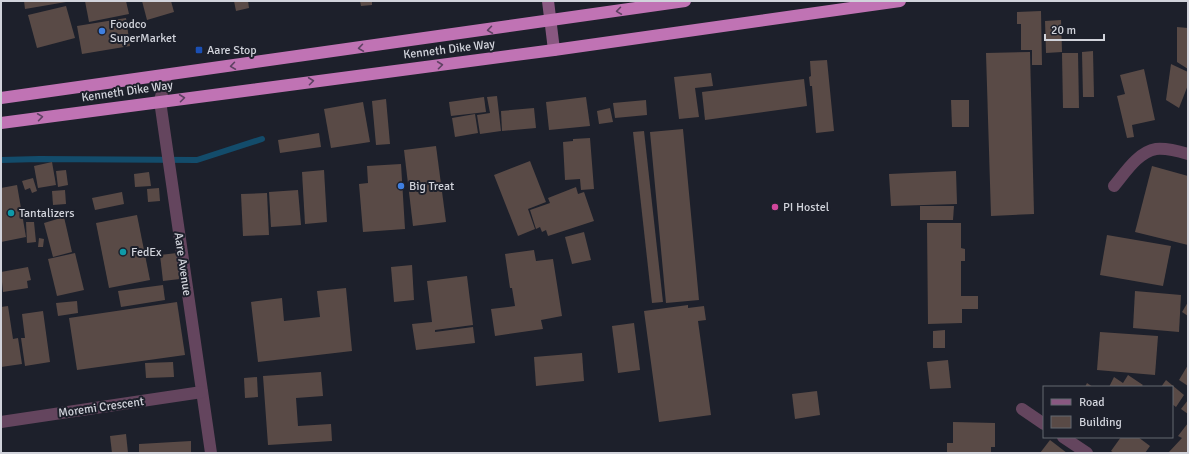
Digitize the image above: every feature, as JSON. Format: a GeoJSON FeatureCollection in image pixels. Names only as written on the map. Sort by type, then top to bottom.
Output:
{"type":"FeatureCollection","features":[{"type":"Feature","properties":{"kind":"highway","name":"Kenneth Dike Way"},"geometry":{"type":"LineString","coordinates":[[1,98],[166,76],[685,1]]}},
{"type":"Feature","properties":{"kind":"highway","name":"Kenneth Dike Way"},"geometry":{"type":"LineString","coordinates":[[1,123],[554,50],[845,5],[900,1]]}},
{"type":"Feature","properties":{"kind":"main road"},"geometry":{"type":"LineString","coordinates":[[548,1],[554,50]]}},
{"type":"Feature","properties":{"kind":"street","name":"Aare Avenue"},"geometry":{"type":"LineString","coordinates":[[166,76],[160,101],[211,453]]}},
{"type":"Feature","properties":{"kind":"street"},"geometry":{"type":"LineString","coordinates":[[1114,186],[1142,154],[1156,149],[1169,149],[1188,154]]}},
{"type":"Feature","properties":{"kind":"street","name":"Moremi Crescent"},"geometry":{"type":"LineString","coordinates":[[1,422],[202,392]]}},
{"type":"Feature","properties":{"kind":"street"},"geometry":{"type":"LineString","coordinates":[[1022,409],[1043,423]]}},
{"type":"Feature","properties":{"kind":"street"},"geometry":{"type":"LineString","coordinates":[[1064,438],[1087,453]]}},
{"type":"Feature","properties":{"kind":"building"},"geometry":{"type":"Polygon","coordinates":[[[24,1],[66,1],[66,2],[25,9],[24,1]]]}},
{"type":"Feature","properties":{"kind":"building","name":"Foodco SuperMarket"},"geometry":{"type":"Polygon","coordinates":[[[85,1],[126,1],[129,14],[89,22],[85,1]]]}},
{"type":"Feature","properties":{"kind":"building"},"geometry":{"type":"Polygon","coordinates":[[[142,1],[171,1],[174,12],[147,20],[142,1]]]}},
{"type":"Feature","properties":{"kind":"building"},"geometry":{"type":"Polygon","coordinates":[[[234,1],[248,1],[249,8],[236,11],[234,1]]]}},
{"type":"Feature","properties":{"kind":"building"},"geometry":{"type":"Polygon","coordinates":[[[360,1],[372,1],[372,5],[361,6],[360,1]]]}},
{"type":"Feature","properties":{"kind":"building"},"geometry":{"type":"Polygon","coordinates":[[[66,6],[75,38],[37,48],[28,15],[66,6]]]}},
{"type":"Feature","properties":{"kind":"building"},"geometry":{"type":"Polygon","coordinates":[[[1041,11],[1042,65],[1032,65],[1032,50],[1021,50],[1021,24],[1017,24],[1017,12],[1041,11]]]}},
{"type":"Feature","properties":{"kind":"building"},"geometry":{"type":"Polygon","coordinates":[[[126,18],[130,46],[82,54],[77,26],[126,18]]]}},
{"type":"Feature","properties":{"kind":"building"},"geometry":{"type":"Polygon","coordinates":[[[1061,20],[1062,52],[1046,53],[1045,21],[1061,20]]]}},
{"type":"Feature","properties":{"kind":"building"},"geometry":{"type":"Polygon","coordinates":[[[1177,27],[1188,28],[1188,69],[1177,62],[1177,27]]]}},
{"type":"Feature","properties":{"kind":"building"},"geometry":{"type":"Polygon","coordinates":[[[1093,51],[1094,97],[1083,97],[1082,52],[1093,51]]]}},
{"type":"Feature","properties":{"kind":"building"},"geometry":{"type":"Polygon","coordinates":[[[1030,52],[1034,214],[991,216],[986,53],[1030,52]]]}},
{"type":"Feature","properties":{"kind":"building"},"geometry":{"type":"Polygon","coordinates":[[[1062,53],[1078,53],[1079,108],[1063,108],[1062,53]]]}},
{"type":"Feature","properties":{"kind":"building"},"geometry":{"type":"Polygon","coordinates":[[[827,60],[834,131],[816,133],[812,86],[810,86],[809,77],[811,76],[810,61],[827,60]]]}},
{"type":"Feature","properties":{"kind":"building"},"geometry":{"type":"Polygon","coordinates":[[[1171,64],[1188,72],[1188,85],[1179,108],[1166,100],[1171,64]]]}},
{"type":"Feature","properties":{"kind":"building"},"geometry":{"type":"Polygon","coordinates":[[[1144,69],[1155,120],[1132,125],[1134,137],[1127,138],[1117,96],[1125,94],[1120,75],[1144,69]]]}},
{"type":"Feature","properties":{"kind":"building"},"geometry":{"type":"Polygon","coordinates":[[[711,73],[713,86],[695,88],[699,117],[679,119],[674,77],[711,73]]]}},
{"type":"Feature","properties":{"kind":"building"},"geometry":{"type":"Polygon","coordinates":[[[804,79],[807,106],[705,120],[702,92],[804,79]]]}},
{"type":"Feature","properties":{"kind":"building"},"geometry":{"type":"Polygon","coordinates":[[[497,96],[501,131],[480,134],[477,115],[490,113],[487,97],[497,96]]]}},
{"type":"Feature","properties":{"kind":"building"},"geometry":{"type":"Polygon","coordinates":[[[484,97],[486,112],[451,116],[449,102],[484,97]]]}},
{"type":"Feature","properties":{"kind":"building"},"geometry":{"type":"Polygon","coordinates":[[[586,97],[590,126],[549,130],[546,102],[586,97]]]}},
{"type":"Feature","properties":{"kind":"building"},"geometry":{"type":"Polygon","coordinates":[[[386,99],[390,144],[376,145],[372,101],[386,99]]]}},
{"type":"Feature","properties":{"kind":"building"},"geometry":{"type":"Polygon","coordinates":[[[646,100],[647,115],[615,118],[613,103],[646,100]]]}},
{"type":"Feature","properties":{"kind":"building"},"geometry":{"type":"Polygon","coordinates":[[[951,100],[969,100],[969,127],[952,127],[951,100]]]}},
{"type":"Feature","properties":{"kind":"building"},"geometry":{"type":"Polygon","coordinates":[[[363,102],[370,142],[331,148],[324,109],[363,102]]]}},
{"type":"Feature","properties":{"kind":"building"},"geometry":{"type":"Polygon","coordinates":[[[534,108],[536,128],[502,131],[501,111],[534,108]]]}},
{"type":"Feature","properties":{"kind":"building"},"geometry":{"type":"Polygon","coordinates":[[[610,108],[613,122],[599,124],[597,111],[610,108]]]}},
{"type":"Feature","properties":{"kind":"building"},"geometry":{"type":"Polygon","coordinates":[[[475,114],[478,133],[455,137],[452,118],[475,114]]]}},
{"type":"Feature","properties":{"kind":"building"},"geometry":{"type":"Polygon","coordinates":[[[683,129],[699,300],[666,303],[650,132],[683,129]]]}},
{"type":"Feature","properties":{"kind":"building"},"geometry":{"type":"Polygon","coordinates":[[[644,131],[663,302],[652,303],[633,132],[644,131]]]}},
{"type":"Feature","properties":{"kind":"building"},"geometry":{"type":"Polygon","coordinates":[[[319,133],[321,147],[280,153],[278,140],[319,133]]]}},
{"type":"Feature","properties":{"kind":"building"},"geometry":{"type":"Polygon","coordinates":[[[590,138],[594,189],[581,190],[580,179],[565,180],[563,142],[573,141],[573,139],[590,138]]]}},
{"type":"Feature","properties":{"kind":"building"},"geometry":{"type":"Polygon","coordinates":[[[436,146],[446,222],[413,226],[404,150],[436,146]]]}},
{"type":"Feature","properties":{"kind":"building"},"geometry":{"type":"Polygon","coordinates":[[[530,161],[546,202],[528,209],[535,229],[518,236],[494,175],[530,161]]]}},
{"type":"Feature","properties":{"kind":"building"},"geometry":{"type":"Polygon","coordinates":[[[52,162],[56,185],[38,188],[34,166],[52,162]]]}},
{"type":"Feature","properties":{"kind":"building"},"geometry":{"type":"Polygon","coordinates":[[[401,164],[405,229],[363,232],[359,184],[368,183],[367,166],[401,164]]]}},
{"type":"Feature","properties":{"kind":"building"},"geometry":{"type":"Polygon","coordinates":[[[1152,166],[1188,176],[1188,245],[1135,232],[1152,166]]]}},
{"type":"Feature","properties":{"kind":"building"},"geometry":{"type":"Polygon","coordinates":[[[66,170],[68,185],[58,187],[56,171],[66,170]]]}},
{"type":"Feature","properties":{"kind":"building"},"geometry":{"type":"Polygon","coordinates":[[[324,170],[327,222],[305,224],[302,172],[324,170]]]}},
{"type":"Feature","properties":{"kind":"building"},"geometry":{"type":"Polygon","coordinates":[[[956,171],[957,204],[891,206],[889,174],[956,171]]]}},
{"type":"Feature","properties":{"kind":"building"},"geometry":{"type":"Polygon","coordinates":[[[149,172],[151,186],[135,187],[134,174],[149,172]]]}},
{"type":"Feature","properties":{"kind":"building"},"geometry":{"type":"Polygon","coordinates":[[[33,178],[37,191],[32,193],[30,188],[25,190],[22,181],[33,178]]]}},
{"type":"Feature","properties":{"kind":"building","name":"Tantalizers"},"geometry":{"type":"Polygon","coordinates":[[[17,185],[26,237],[1,242],[1,188],[17,185]]]}},
{"type":"Feature","properties":{"kind":"building"},"geometry":{"type":"Polygon","coordinates":[[[576,187],[578,194],[584,192],[594,221],[548,236],[546,230],[542,232],[540,227],[536,229],[530,210],[550,203],[548,198],[576,187]]]}},
{"type":"Feature","properties":{"kind":"building"},"geometry":{"type":"Polygon","coordinates":[[[159,188],[160,201],[148,202],[147,189],[159,188]]]}},
{"type":"Feature","properties":{"kind":"building"},"geometry":{"type":"Polygon","coordinates":[[[65,190],[66,204],[53,205],[52,191],[65,190]]]}},
{"type":"Feature","properties":{"kind":"building"},"geometry":{"type":"Polygon","coordinates":[[[298,190],[301,225],[271,227],[269,192],[298,190]]]}},
{"type":"Feature","properties":{"kind":"building"},"geometry":{"type":"Polygon","coordinates":[[[122,192],[124,204],[95,210],[92,198],[122,192]]]}},
{"type":"Feature","properties":{"kind":"building"},"geometry":{"type":"Polygon","coordinates":[[[267,193],[269,235],[243,236],[241,194],[267,193]]]}},
{"type":"Feature","properties":{"kind":"building"},"geometry":{"type":"Polygon","coordinates":[[[920,206],[954,206],[953,220],[920,220],[920,206]]]}},
{"type":"Feature","properties":{"kind":"building","name":"FedEx"},"geometry":{"type":"Polygon","coordinates":[[[137,215],[150,280],[109,288],[96,223],[137,215]]]}},
{"type":"Feature","properties":{"kind":"building"},"geometry":{"type":"Polygon","coordinates":[[[64,217],[72,252],[53,257],[44,223],[64,217]]]}},
{"type":"Feature","properties":{"kind":"building"},"geometry":{"type":"Polygon","coordinates":[[[26,222],[34,222],[36,242],[27,243],[26,222]]]}},
{"type":"Feature","properties":{"kind":"building"},"geometry":{"type":"Polygon","coordinates":[[[927,223],[961,223],[961,248],[965,249],[965,261],[961,261],[961,296],[978,296],[978,309],[962,309],[962,323],[928,324],[927,223]]]}},
{"type":"Feature","properties":{"kind":"building"},"geometry":{"type":"Polygon","coordinates":[[[584,232],[591,260],[572,264],[565,237],[584,232]]]}},
{"type":"Feature","properties":{"kind":"building"},"geometry":{"type":"Polygon","coordinates":[[[1107,235],[1171,246],[1163,286],[1100,275],[1107,235]]]}},
{"type":"Feature","properties":{"kind":"building"},"geometry":{"type":"Polygon","coordinates":[[[39,238],[44,239],[43,247],[38,247],[39,238]]]}},
{"type":"Feature","properties":{"kind":"building"},"geometry":{"type":"Polygon","coordinates":[[[534,250],[536,261],[553,259],[562,316],[541,320],[543,329],[495,336],[491,309],[515,306],[512,288],[510,288],[505,254],[534,250]]]}},
{"type":"Feature","properties":{"kind":"building"},"geometry":{"type":"Polygon","coordinates":[[[75,253],[84,290],[57,296],[48,259],[75,253]]]}},
{"type":"Feature","properties":{"kind":"building"},"geometry":{"type":"Polygon","coordinates":[[[177,253],[180,279],[163,281],[160,255],[177,253]]]}},
{"type":"Feature","properties":{"kind":"building"},"geometry":{"type":"Polygon","coordinates":[[[412,265],[414,300],[394,302],[391,267],[412,265]]]}},
{"type":"Feature","properties":{"kind":"building"},"geometry":{"type":"Polygon","coordinates":[[[28,267],[31,280],[27,281],[28,288],[3,292],[1,272],[28,267]]]}},
{"type":"Feature","properties":{"kind":"building"},"geometry":{"type":"Polygon","coordinates":[[[467,276],[473,325],[435,330],[435,332],[473,327],[475,343],[416,350],[412,324],[432,322],[427,281],[467,276]]]}},
{"type":"Feature","properties":{"kind":"building"},"geometry":{"type":"Polygon","coordinates":[[[163,285],[165,300],[121,307],[118,291],[163,285]]]}},
{"type":"Feature","properties":{"kind":"building"},"geometry":{"type":"Polygon","coordinates":[[[346,288],[352,351],[258,362],[251,302],[282,298],[284,321],[320,317],[317,291],[346,288]]]}},
{"type":"Feature","properties":{"kind":"building"},"geometry":{"type":"Polygon","coordinates":[[[1135,291],[1181,295],[1179,332],[1133,328],[1135,291]]]}},
{"type":"Feature","properties":{"kind":"building"},"geometry":{"type":"Polygon","coordinates":[[[77,301],[78,313],[58,316],[56,303],[77,301]]]}},
{"type":"Feature","properties":{"kind":"building"},"geometry":{"type":"Polygon","coordinates":[[[177,302],[185,355],[77,370],[69,318],[177,302]]]}},
{"type":"Feature","properties":{"kind":"building"},"geometry":{"type":"Polygon","coordinates":[[[1188,302],[1188,316],[1182,312],[1188,302]]]}},
{"type":"Feature","properties":{"kind":"building"},"geometry":{"type":"Polygon","coordinates":[[[688,305],[688,308],[704,306],[706,320],[698,321],[711,415],[659,422],[644,311],[688,305]]]}},
{"type":"Feature","properties":{"kind":"building"},"geometry":{"type":"Polygon","coordinates":[[[8,306],[13,339],[18,338],[22,364],[1,367],[1,307],[8,306]]]}},
{"type":"Feature","properties":{"kind":"building"},"geometry":{"type":"Polygon","coordinates":[[[43,311],[50,362],[25,366],[21,338],[25,338],[22,314],[43,311]]]}},
{"type":"Feature","properties":{"kind":"building"},"geometry":{"type":"Polygon","coordinates":[[[634,323],[640,370],[618,373],[612,326],[634,323]]]}},
{"type":"Feature","properties":{"kind":"building"},"geometry":{"type":"Polygon","coordinates":[[[945,330],[945,348],[933,348],[933,331],[945,330]]]}},
{"type":"Feature","properties":{"kind":"building"},"geometry":{"type":"Polygon","coordinates":[[[1100,332],[1158,336],[1155,375],[1097,370],[1100,332]]]}},
{"type":"Feature","properties":{"kind":"building"},"geometry":{"type":"Polygon","coordinates":[[[582,353],[584,381],[536,386],[534,357],[582,353]]]}},
{"type":"Feature","properties":{"kind":"building"},"geometry":{"type":"Polygon","coordinates":[[[948,360],[951,388],[930,389],[927,362],[948,360]]]}},
{"type":"Feature","properties":{"kind":"building"},"geometry":{"type":"Polygon","coordinates":[[[173,362],[174,377],[146,378],[145,363],[173,362]]]}},
{"type":"Feature","properties":{"kind":"building"},"geometry":{"type":"Polygon","coordinates":[[[1188,365],[1188,386],[1179,380],[1188,365]]]}},
{"type":"Feature","properties":{"kind":"building"},"geometry":{"type":"Polygon","coordinates":[[[321,372],[323,396],[296,398],[298,426],[331,424],[332,441],[268,445],[263,376],[321,372]]]}},
{"type":"Feature","properties":{"kind":"building"},"geometry":{"type":"Polygon","coordinates":[[[1128,375],[1143,385],[1110,386],[1114,377],[1123,383],[1128,375]]]}},
{"type":"Feature","properties":{"kind":"building"},"geometry":{"type":"Polygon","coordinates":[[[257,377],[258,397],[245,398],[244,378],[257,377]]]}},
{"type":"Feature","properties":{"kind":"building"},"geometry":{"type":"Polygon","coordinates":[[[1166,380],[1184,395],[1176,407],[1173,405],[1173,386],[1162,386],[1166,380]]]}},
{"type":"Feature","properties":{"kind":"building"},"geometry":{"type":"Polygon","coordinates":[[[817,391],[820,415],[795,419],[792,394],[817,391]]]}},
{"type":"Feature","properties":{"kind":"building"},"geometry":{"type":"Polygon","coordinates":[[[1188,400],[1188,414],[1181,409],[1188,400]]]}},
{"type":"Feature","properties":{"kind":"building"},"geometry":{"type":"Polygon","coordinates":[[[953,422],[995,423],[995,447],[991,447],[991,453],[947,453],[947,443],[953,443],[953,422]]]}},
{"type":"Feature","properties":{"kind":"building"},"geometry":{"type":"Polygon","coordinates":[[[1188,423],[1188,453],[1168,453],[1182,438],[1178,436],[1188,423]]]}},
{"type":"Feature","properties":{"kind":"building"},"geometry":{"type":"Polygon","coordinates":[[[126,434],[128,453],[112,453],[110,436],[126,434]]]}},
{"type":"Feature","properties":{"kind":"building"},"geometry":{"type":"Polygon","coordinates":[[[1120,438],[1139,438],[1150,446],[1145,453],[1114,453],[1111,451],[1120,438]]]}},
{"type":"Feature","properties":{"kind":"building"},"geometry":{"type":"Polygon","coordinates":[[[1050,440],[1067,453],[1040,453],[1050,440]]]}},
{"type":"Feature","properties":{"kind":"building"},"geometry":{"type":"Polygon","coordinates":[[[191,441],[191,453],[139,453],[139,444],[191,441]]]}},
{"type":"Feature","properties":{"kind":"waterway"},"geometry":{"type":"LineString","coordinates":[[1,160],[197,160],[262,139]]}},
{"type":"Feature","properties":{"kind":"place","name":"Foodco SuperMarket"},"geometry":{"type":"Point","coordinates":[102,31]}},
{"type":"Feature","properties":{"kind":"place","name":"Aare Stop"},"geometry":{"type":"Point","coordinates":[199,50]}},
{"type":"Feature","properties":{"kind":"place","name":"Big Treat"},"geometry":{"type":"Point","coordinates":[401,186]}},
{"type":"Feature","properties":{"kind":"place","name":"PI Hostel"},"geometry":{"type":"Point","coordinates":[775,207]}},
{"type":"Feature","properties":{"kind":"place","name":"Tantalizers"},"geometry":{"type":"Point","coordinates":[11,213]}},
{"type":"Feature","properties":{"kind":"place","name":"FedEx"},"geometry":{"type":"Point","coordinates":[123,252]}}]}
